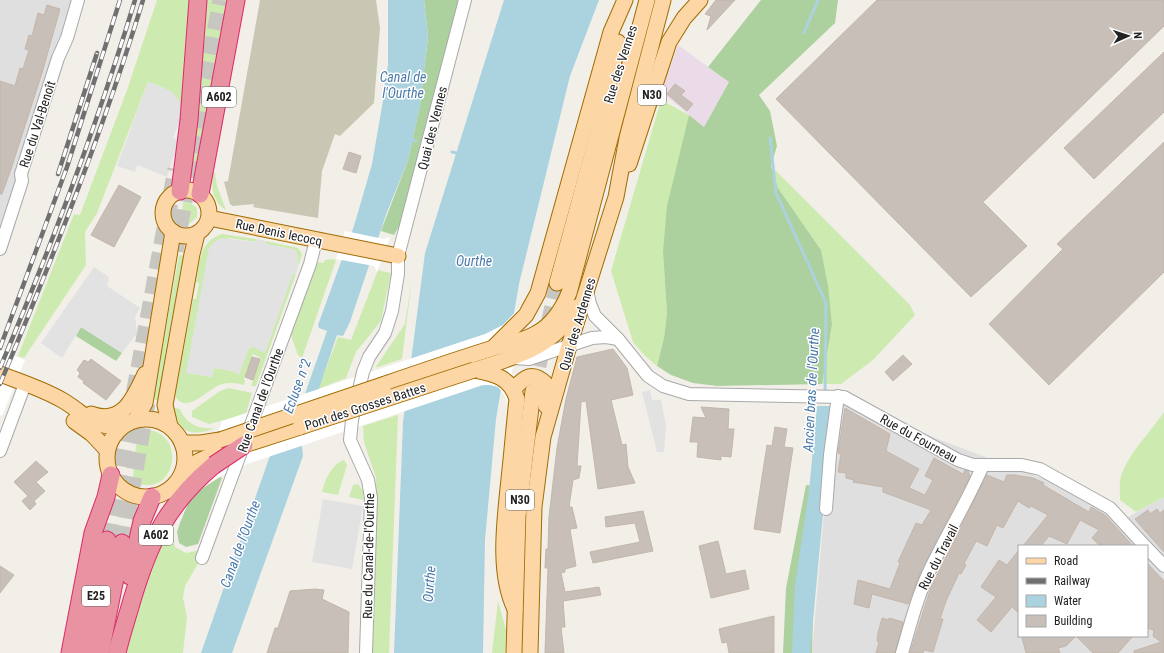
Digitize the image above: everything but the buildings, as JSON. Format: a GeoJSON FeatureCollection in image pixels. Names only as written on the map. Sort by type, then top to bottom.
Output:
{"type":"FeatureCollection","features":[{"type":"Feature","properties":{"kind":"highway","name":"A602"},"geometry":{"type":"LineString","coordinates":[[180,191],[190,120],[198,0]]}},
{"type":"Feature","properties":{"kind":"highway","name":"A602"},"geometry":{"type":"LineString","coordinates":[[200,194],[236,0]]}},
{"type":"Feature","properties":{"kind":"highway","name":"A602"},"geometry":{"type":"LineString","coordinates":[[117,653],[124,622],[148,552],[159,529],[174,505],[197,480],[217,453],[244,445]]}},
{"type":"Feature","properties":{"kind":"highway"},"geometry":{"type":"LineString","coordinates":[[70,653],[93,533],[106,497],[111,475]]}},
{"type":"Feature","properties":{"kind":"highway","name":"A602"},"geometry":{"type":"LineString","coordinates":[[124,622],[125,602],[142,521],[152,496]]}},
{"type":"Feature","properties":{"kind":"highway","name":"E25"},"geometry":{"type":"LineString","coordinates":[[85,653],[114,541],[100,653]]}},
{"type":"Feature","properties":{"kind":"main road"},"geometry":{"type":"LineString","coordinates":[[557,283],[599,129],[626,0]]}},
{"type":"Feature","properties":{"kind":"main road","name":"Pont des Grosses Battes"},"geometry":{"type":"LineString","coordinates":[[493,348],[526,315],[538,294],[611,32],[626,0]]}},
{"type":"Feature","properties":{"kind":"main road","name":"Rue des Vennes"},"geometry":{"type":"LineString","coordinates":[[599,129],[641,0]]}},
{"type":"Feature","properties":{"kind":"main road","name":"Pont des Grosses Battes"},"geometry":{"type":"LineString","coordinates":[[217,453],[493,348],[520,341],[548,325],[564,306],[569,293],[647,0]]}},
{"type":"Feature","properties":{"kind":"main road","name":"Quai des Ardennes"},"geometry":{"type":"LineString","coordinates":[[530,653],[534,507],[543,437],[569,346],[616,197],[627,138],[663,0]]}},
{"type":"Feature","properties":{"kind":"main road","name":"N30"},"geometry":{"type":"LineString","coordinates":[[616,197],[638,141],[669,42],[684,18],[700,0]]}},
{"type":"Feature","properties":{"kind":"main road"},"geometry":{"type":"LineString","coordinates":[[190,190],[200,194],[206,200],[209,209],[209,218],[203,230],[197,234],[189,236],[180,236],[173,232],[167,226],[163,218],[163,209],[166,201],[172,195],[180,191],[190,190]]}},
{"type":"Feature","properties":{"kind":"main road","name":"Rue Denis lecocq"},"geometry":{"type":"LineString","coordinates":[[209,218],[398,256]]}},
{"type":"Feature","properties":{"kind":"main road"},"geometry":{"type":"LineString","coordinates":[[136,419],[145,403],[173,232]]}},
{"type":"Feature","properties":{"kind":"main road"},"geometry":{"type":"LineString","coordinates":[[182,473],[185,463],[182,443],[170,426],[165,406],[192,254],[197,234]]}},
{"type":"Feature","properties":{"kind":"main road","name":"Pont des Grosses Battes"},"geometry":{"type":"LineString","coordinates":[[244,445],[514,358],[538,347],[556,335],[571,318],[587,290]]}},
{"type":"Feature","properties":{"kind":"main road"},"geometry":{"type":"LineString","coordinates":[[74,409],[101,416],[114,415],[122,411],[138,390],[152,359]]}},
{"type":"Feature","properties":{"kind":"main road"},"geometry":{"type":"LineString","coordinates":[[474,370],[506,380],[514,389],[517,399],[504,528],[506,577],[509,597],[515,609]]}},
{"type":"Feature","properties":{"kind":"main road"},"geometry":{"type":"LineString","coordinates":[[0,374],[63,400],[99,425],[122,426]]}},
{"type":"Feature","properties":{"kind":"main road"},"geometry":{"type":"LineString","coordinates":[[514,389],[526,378],[532,376],[539,377],[546,384],[548,393],[543,437]]}},
{"type":"Feature","properties":{"kind":"main road"},"geometry":{"type":"LineString","coordinates":[[39,390],[92,434],[108,450]]}},
{"type":"Feature","properties":{"kind":"main road","name":"N30"},"geometry":{"type":"LineString","coordinates":[[514,653],[518,516],[533,390]]}},
{"type":"Feature","properties":{"kind":"main road"},"geometry":{"type":"LineString","coordinates":[[170,426],[160,421],[148,418],[136,419],[122,426],[115,433],[108,450],[107,463],[111,475],[118,485],[128,493],[140,496],[152,496],[170,489],[182,473],[199,461],[217,453]]}},
{"type":"Feature","properties":{"kind":"main road"},"geometry":{"type":"LineString","coordinates":[[182,443],[201,443],[217,453]]}},
{"type":"Feature","properties":{"kind":"street","name":"Rue du Val-Benoît"},"geometry":{"type":"LineString","coordinates":[[0,249],[22,181],[21,174],[58,58],[67,38],[78,0]]}},
{"type":"Feature","properties":{"kind":"street","name":"Quai des Vennes"},"geometry":{"type":"LineString","coordinates":[[398,256],[465,0]]}},
{"type":"Feature","properties":{"kind":"street","name":"Rue Canal de l'Ourthe"},"geometry":{"type":"LineString","coordinates":[[202,558],[308,268],[323,242]]}},
{"type":"Feature","properties":{"kind":"street","name":"Rue du Canal-de-l'Ourthe"},"geometry":{"type":"LineString","coordinates":[[366,653],[371,498],[368,480],[350,440],[352,420],[363,372],[369,356],[385,333],[392,311],[398,274],[398,256]]}},
{"type":"Feature","properties":{"kind":"street","name":"Rue du Fourneau"},"geometry":{"type":"LineString","coordinates":[[587,290],[590,304],[595,316],[618,339],[648,376],[670,389],[689,394],[815,395],[836,396],[850,399],[958,460],[973,465],[1022,465],[1040,469],[1110,508],[1144,545]]}},
{"type":"Feature","properties":{"kind":"street"},"geometry":{"type":"LineString","coordinates":[[514,358],[529,359],[592,338],[606,337],[618,339]]}},
{"type":"Feature","properties":{"kind":"street"},"geometry":{"type":"LineString","coordinates":[[0,451],[25,384]]}},
{"type":"Feature","properties":{"kind":"street"},"geometry":{"type":"LineString","coordinates":[[826,509],[836,396]]}},
{"type":"Feature","properties":{"kind":"street","name":"Rue du Travail"},"geometry":{"type":"LineString","coordinates":[[902,653],[916,604],[928,573],[973,488],[983,465]]}},
{"type":"Feature","properties":{"kind":"street"},"geometry":{"type":"LineString","coordinates":[[1148,549],[1164,566]]}},
{"type":"Feature","properties":{"kind":"shaded area"},"geometry":{"type":"Polygon","coordinates":[[[0,0],[75,0],[0,235],[0,0]]]}},
{"type":"Feature","properties":{"kind":"shaded area"},"geometry":{"type":"Polygon","coordinates":[[[260,0],[376,0],[380,28],[374,103],[340,136],[335,134],[322,171],[318,218],[253,207],[254,204],[233,206],[230,204],[224,182],[228,181],[260,0]]]}},
{"type":"Feature","properties":{"kind":"shaded area"},"geometry":{"type":"Polygon","coordinates":[[[678,45],[729,82],[704,127],[661,92],[678,45]]]}},
{"type":"Feature","properties":{"kind":"shaded area"},"geometry":{"type":"Polygon","coordinates":[[[148,82],[171,91],[178,99],[183,113],[173,138],[179,140],[167,177],[137,165],[135,172],[117,166],[148,82]]]}},
{"type":"Feature","properties":{"kind":"shaded area"},"geometry":{"type":"Polygon","coordinates":[[[221,238],[255,242],[256,239],[266,241],[266,244],[292,249],[297,252],[297,263],[299,264],[296,274],[293,274],[265,353],[253,347],[249,348],[239,375],[233,371],[214,368],[212,377],[186,373],[209,248],[214,242],[221,238]]]}},
{"type":"Feature","properties":{"kind":"shaded area"},"geometry":{"type":"Polygon","coordinates":[[[94,267],[109,277],[107,286],[140,308],[135,316],[137,333],[122,353],[81,327],[62,358],[41,343],[94,267]]]}},
{"type":"Feature","properties":{"kind":"shaded area"},"geometry":{"type":"Polygon","coordinates":[[[650,390],[652,400],[661,400],[666,426],[664,452],[657,452],[642,392],[650,390]]]}},
{"type":"Feature","properties":{"kind":"shaded area"},"geometry":{"type":"Polygon","coordinates":[[[848,405],[1057,484],[1106,511],[1137,545],[1018,545],[1018,637],[1148,637],[1148,557],[1164,575],[1164,653],[812,653],[833,406],[848,405]]]}},
{"type":"Feature","properties":{"kind":"shaded area"},"geometry":{"type":"Polygon","coordinates":[[[1164,497],[1164,559],[1128,517],[1164,497]]]}},
{"type":"Feature","properties":{"kind":"shaded area"},"geometry":{"type":"Polygon","coordinates":[[[323,499],[363,506],[352,569],[312,562],[323,499]]]}},
{"type":"Feature","properties":{"kind":"green space"},"geometry":{"type":"Polygon","coordinates":[[[157,0],[191,0],[183,113],[177,100],[170,92],[148,82],[97,213],[85,232],[86,265],[24,358],[18,356],[74,214],[80,215],[127,90],[157,0]]]}},
{"type":"Feature","properties":{"kind":"green space"},"geometry":{"type":"Polygon","coordinates":[[[202,0],[231,0],[202,164],[192,162],[202,0]]]}},
{"type":"Feature","properties":{"kind":"green space"},"geometry":{"type":"Polygon","coordinates":[[[424,0],[464,0],[407,212],[394,235],[381,231],[408,160],[420,105],[428,37],[424,0]]]}},
{"type":"Feature","properties":{"kind":"green space"},"geometry":{"type":"Polygon","coordinates":[[[761,0],[838,0],[835,23],[759,95],[770,111],[777,146],[771,166],[778,188],[821,250],[828,286],[832,325],[822,384],[717,386],[693,383],[671,375],[657,366],[664,338],[667,313],[663,252],[667,206],[689,115],[704,127],[729,82],[708,67],[761,0]]]}},
{"type":"Feature","properties":{"kind":"green space"},"geometry":{"type":"Polygon","coordinates":[[[661,100],[689,115],[663,252],[667,313],[664,338],[657,366],[645,356],[633,342],[611,271],[661,100]]]}},
{"type":"Feature","properties":{"kind":"green space"},"geometry":{"type":"Polygon","coordinates":[[[771,166],[910,305],[915,315],[873,360],[841,384],[822,384],[832,325],[821,250],[778,188],[771,166]]]}},
{"type":"Feature","properties":{"kind":"green space"},"geometry":{"type":"Polygon","coordinates":[[[213,172],[215,173],[217,186],[226,210],[215,198],[212,183],[213,172]]]}},
{"type":"Feature","properties":{"kind":"green space"},"geometry":{"type":"Polygon","coordinates":[[[183,202],[191,203],[197,208],[197,217],[189,224],[181,222],[183,202]]]}},
{"type":"Feature","properties":{"kind":"green space"},"geometry":{"type":"Polygon","coordinates":[[[222,234],[256,239],[256,242],[229,238],[210,248],[187,373],[212,377],[214,368],[233,371],[249,348],[253,347],[293,274],[296,274],[256,386],[251,386],[261,358],[253,354],[244,378],[244,385],[233,383],[222,384],[216,386],[198,399],[185,403],[180,401],[175,396],[193,299],[196,299],[199,283],[196,282],[200,260],[205,247],[209,242],[214,237],[222,234]]]}},
{"type":"Feature","properties":{"kind":"green space"},"geometry":{"type":"Polygon","coordinates":[[[266,241],[298,248],[302,254],[299,264],[297,263],[298,257],[295,250],[266,244],[266,241]]]}},
{"type":"Feature","properties":{"kind":"green space"},"geometry":{"type":"Polygon","coordinates":[[[179,255],[186,256],[161,401],[153,399],[179,255]]]}},
{"type":"Feature","properties":{"kind":"green space"},"geometry":{"type":"Polygon","coordinates":[[[325,260],[336,260],[302,358],[298,355],[290,333],[314,265],[318,262],[323,263],[325,260]]]}},
{"type":"Feature","properties":{"kind":"green space"},"geometry":{"type":"Polygon","coordinates":[[[378,270],[391,273],[381,321],[356,352],[346,378],[318,389],[338,337],[351,340],[378,270]]]}},
{"type":"Feature","properties":{"kind":"green space"},"geometry":{"type":"Polygon","coordinates":[[[412,279],[402,359],[375,368],[405,324],[412,279]]]}},
{"type":"Feature","properties":{"kind":"green space"},"geometry":{"type":"Polygon","coordinates":[[[81,327],[122,353],[116,361],[76,336],[81,327]]]}},
{"type":"Feature","properties":{"kind":"green space"},"geometry":{"type":"Polygon","coordinates":[[[229,388],[252,393],[246,414],[209,424],[192,417],[192,411],[220,391],[229,388]]]}},
{"type":"Feature","properties":{"kind":"green space"},"geometry":{"type":"Polygon","coordinates":[[[172,407],[180,409],[189,422],[198,427],[215,428],[199,432],[187,431],[178,422],[172,407]]]}},
{"type":"Feature","properties":{"kind":"green space"},"geometry":{"type":"Polygon","coordinates":[[[1164,412],[1164,497],[1136,512],[1120,500],[1121,476],[1135,450],[1164,412]]]}},
{"type":"Feature","properties":{"kind":"green space"},"geometry":{"type":"Polygon","coordinates":[[[398,415],[389,653],[369,653],[376,478],[364,442],[363,426],[398,415]]]}},
{"type":"Feature","properties":{"kind":"green space"},"geometry":{"type":"Polygon","coordinates":[[[144,430],[158,433],[167,441],[172,451],[172,463],[167,474],[160,482],[148,485],[134,482],[133,477],[136,446],[144,430]]]}},
{"type":"Feature","properties":{"kind":"green space"},"geometry":{"type":"Polygon","coordinates":[[[344,460],[347,465],[338,495],[322,492],[329,473],[339,462],[344,460]]]}},
{"type":"Feature","properties":{"kind":"green space"},"geometry":{"type":"Polygon","coordinates":[[[220,477],[222,478],[198,544],[186,547],[179,543],[177,532],[189,501],[197,492],[220,477]]]}},
{"type":"Feature","properties":{"kind":"green space"},"geometry":{"type":"Polygon","coordinates":[[[358,484],[363,491],[364,500],[349,497],[353,485],[358,484]]]}},
{"type":"Feature","properties":{"kind":"green space"},"geometry":{"type":"Polygon","coordinates":[[[806,485],[822,486],[814,582],[812,653],[783,653],[786,588],[806,485]]]}},
{"type":"Feature","properties":{"kind":"green space"},"geometry":{"type":"Polygon","coordinates":[[[175,520],[172,534],[175,547],[186,553],[201,550],[200,560],[185,586],[183,598],[187,617],[183,653],[125,653],[132,620],[156,543],[175,520]]]}},
{"type":"Feature","properties":{"kind":"green space"},"geometry":{"type":"Polygon","coordinates":[[[498,601],[506,630],[505,653],[492,653],[498,601]]]}},
{"type":"Feature","properties":{"kind":"water","name":"Canal de l'Ourthe"},"geometry":{"type":"Polygon","coordinates":[[[388,0],[424,0],[428,37],[420,105],[408,160],[387,212],[350,322],[343,336],[337,335],[300,445],[302,446],[303,456],[232,653],[201,653],[273,447],[286,448],[327,331],[319,328],[318,325],[354,226],[372,164],[388,65],[388,0]]]}},
{"type":"Feature","properties":{"kind":"water","name":"Ourthe"},"geometry":{"type":"Polygon","coordinates":[[[504,0],[599,0],[570,76],[519,284],[496,419],[485,540],[483,653],[394,653],[403,422],[425,253],[504,0]]]}},
{"type":"Feature","properties":{"kind":"water"},"geometry":{"type":"Polygon","coordinates":[[[817,406],[833,406],[810,653],[792,653],[795,585],[809,491],[817,406]]]}},
{"type":"Feature","properties":{"kind":"pier"},"geometry":{"type":"Polygon","coordinates":[[[345,231],[384,239],[390,237],[377,272],[374,266],[336,259],[345,231]]]}},
{"type":"Feature","properties":{"kind":"pier"},"geometry":{"type":"Polygon","coordinates":[[[523,304],[507,402],[503,393],[498,387],[483,385],[250,463],[224,474],[199,489],[222,421],[485,334],[503,325],[523,304]]]}},
{"type":"Feature","properties":{"kind":"pier"},"geometry":{"type":"Polygon","coordinates":[[[0,350],[25,360],[2,416],[0,415],[0,350]]]}},
{"type":"Feature","properties":{"kind":"waterway"},"geometry":{"type":"LineString","coordinates":[[804,33],[818,0]]}},
{"type":"Feature","properties":{"kind":"waterway","name":"Ancien bras de l'Ourthe"},"geometry":{"type":"LineString","coordinates":[[770,138],[776,193],[826,303],[825,394]]}},
{"type":"Feature","properties":{"kind":"waterway"},"geometry":{"type":"LineString","coordinates":[[412,140],[416,141]]}},
{"type":"Feature","properties":{"kind":"waterway"},"geometry":{"type":"LineString","coordinates":[[452,152],[456,153]]}},
{"type":"Feature","properties":{"kind":"tunnel"},"geometry":{"type":"LineString","coordinates":[[175,251],[221,0]]}},
{"type":"Feature","properties":{"kind":"tunnel"},"geometry":{"type":"LineString","coordinates":[[107,540],[176,169]]}},
{"type":"Feature","properties":{"kind":"tunnel"},"geometry":{"type":"LineString","coordinates":[[534,389],[557,283]]}},
{"type":"Feature","properties":{"kind":"tunnel"},"geometry":{"type":"LineString","coordinates":[[122,543],[148,397]]}},
{"type":"Feature","properties":{"kind":"railway"},"geometry":{"type":"LineString","coordinates":[[0,348],[67,167],[120,0]]}},
{"type":"Feature","properties":{"kind":"railway"},"geometry":{"type":"LineString","coordinates":[[0,368],[72,186],[105,93],[135,0]]}},
{"type":"Feature","properties":{"kind":"railway"},"geometry":{"type":"LineString","coordinates":[[0,384],[39,289],[94,146],[128,49],[143,0]]}},
{"type":"Feature","properties":{"kind":"railway"},"geometry":{"type":"LineString","coordinates":[[58,174],[97,53]]}},
{"type":"Feature","properties":{"kind":"water label","name":"Ecluse n°2"},"geometry":{"type":"Point","coordinates":[297,386]}}]}
